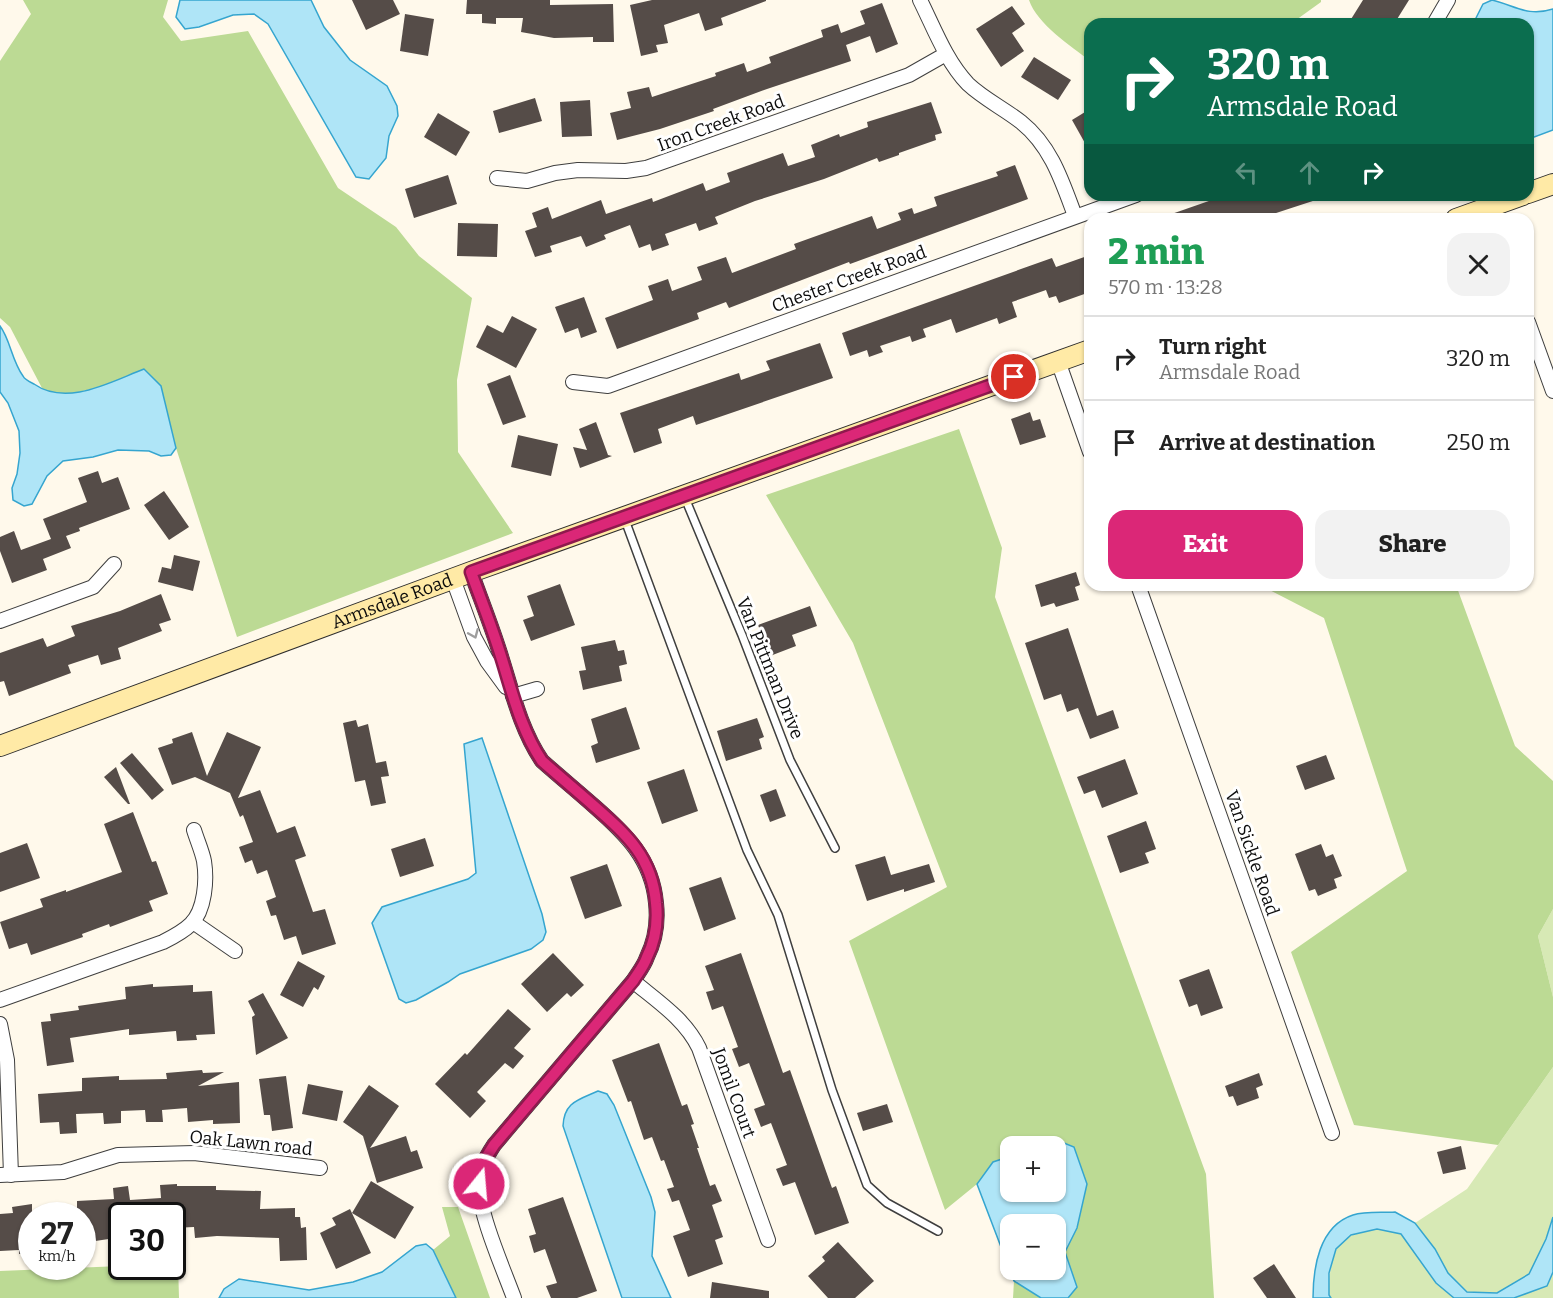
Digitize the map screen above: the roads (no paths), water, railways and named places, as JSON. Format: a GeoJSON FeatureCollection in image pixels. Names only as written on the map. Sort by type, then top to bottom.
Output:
{"type":"FeatureCollection","features":[{"type":"Feature","properties":{"kind":"street"},"geometry":{"type":"LineString","coordinates":[[920,0],[946,54],[967,82],[988,101],[1020,121],[1037,137],[1053,159],[1075,216]]}},
{"type":"Feature","properties":{"kind":"street"},"geometry":{"type":"LineString","coordinates":[[1438,18],[1448,0]]}},
{"type":"Feature","properties":{"kind":"street","name":"Iron Creek Road"},"geometry":{"type":"LineString","coordinates":[[497,178],[527,181],[555,173],[578,170],[626,171],[646,168],[909,75],[946,54]]}},
{"type":"Feature","properties":{"kind":"street"},"geometry":{"type":"LineString","coordinates":[[1534,191],[1553,184]]}},
{"type":"Feature","properties":{"kind":"street","name":"Chester Creek Road"},"geometry":{"type":"LineString","coordinates":[[573,382],[608,386],[1119,201]]}},
{"type":"Feature","properties":{"kind":"street"},"geometry":{"type":"LineString","coordinates":[[1490,213],[1512,201]]}},
{"type":"Feature","properties":{"kind":"street"},"geometry":{"type":"LineString","coordinates":[[1534,339],[1553,391]]}},
{"type":"Feature","properties":{"kind":"street","name":"Armsdale Road"},"geometry":{"type":"LineString","coordinates":[[0,746],[462,576],[1084,352]]}},
{"type":"Feature","properties":{"kind":"street"},"geometry":{"type":"LineString","coordinates":[[1058,362],[1084,435]]}},
{"type":"Feature","properties":{"kind":"street"},"geometry":{"type":"LineString","coordinates":[[0,621],[93,586],[114,564]]}},
{"type":"Feature","properties":{"kind":"street"},"geometry":{"type":"LineString","coordinates":[[462,576],[474,637],[487,661],[513,696]]}},
{"type":"Feature","properties":{"kind":"street"},"geometry":{"type":"LineString","coordinates":[[462,576],[498,646],[532,747],[542,761],[623,831],[645,860],[652,879],[657,916],[648,957],[633,981],[494,1145],[484,1161],[479,1184],[483,1209],[514,1298]]}},
{"type":"Feature","properties":{"kind":"street","name":"Van Sickle Road"},"geometry":{"type":"LineString","coordinates":[[1140,591],[1332,1133]]}},
{"type":"Feature","properties":{"kind":"street"},"geometry":{"type":"LineString","coordinates":[[513,696],[537,689]]}},
{"type":"Feature","properties":{"kind":"street"},"geometry":{"type":"LineString","coordinates":[[0,1000],[163,942],[193,922],[201,906],[205,884],[204,861],[194,830]]}},
{"type":"Feature","properties":{"kind":"street"},"geometry":{"type":"LineString","coordinates":[[193,922],[235,951]]}},
{"type":"Feature","properties":{"kind":"street","name":"Jomil Court"},"geometry":{"type":"LineString","coordinates":[[633,981],[684,1024],[693,1036],[768,1240]]}},
{"type":"Feature","properties":{"kind":"street"},"geometry":{"type":"LineString","coordinates":[[0,1024],[7,1060],[5,1175]]}},
{"type":"Feature","properties":{"kind":"street","name":"Oak Lawn road"},"geometry":{"type":"LineString","coordinates":[[5,1175],[63,1172],[118,1155],[183,1153],[215,1154],[320,1168]]}},
{"type":"Feature","properties":{"kind":"lane","name":"Van Pittman Drive"},"geometry":{"type":"LineString","coordinates":[[684,496],[742,635],[790,760],[835,848]]}},
{"type":"Feature","properties":{"kind":"lane"},"geometry":{"type":"LineString","coordinates":[[624,518],[747,850],[778,915],[832,1090],[867,1185],[887,1203],[938,1231]]}},
{"type":"Feature","properties":{"kind":"water"},"geometry":{"type":"Polygon","coordinates":[[[180,0],[311,0],[324,27],[350,60],[387,86],[397,106],[398,116],[389,136],[386,158],[369,179],[356,177],[268,24],[254,14],[233,15],[199,27],[185,29],[176,17],[180,0]]]}},
{"type":"Feature","properties":{"kind":"water"},"geometry":{"type":"Polygon","coordinates":[[[1492,0],[1522,10],[1536,12],[1553,9],[1553,130],[1534,137],[1534,18],[1476,18],[1483,4],[1492,0]]]}},
{"type":"Feature","properties":{"kind":"water"},"geometry":{"type":"Polygon","coordinates":[[[0,326],[24,377],[29,382],[47,390],[74,393],[89,390],[144,369],[161,386],[176,448],[171,455],[161,456],[149,451],[118,450],[93,457],[63,461],[47,476],[32,504],[24,506],[13,500],[12,488],[20,453],[19,431],[8,403],[0,392],[0,326]]]}},
{"type":"Feature","properties":{"kind":"water"},"geometry":{"type":"Polygon","coordinates":[[[482,738],[542,914],[546,932],[543,940],[531,949],[460,974],[416,1000],[406,1003],[399,999],[372,923],[382,907],[468,879],[476,873],[464,744],[482,738]]]}},
{"type":"Feature","properties":{"kind":"water"},"geometry":{"type":"Polygon","coordinates":[[[598,1091],[607,1094],[614,1105],[651,1197],[655,1212],[652,1256],[671,1298],[622,1298],[563,1126],[566,1112],[573,1103],[598,1091]]]}},
{"type":"Feature","properties":{"kind":"water"},"geometry":{"type":"Polygon","coordinates":[[[1066,1144],[1074,1147],[1087,1184],[1077,1228],[1066,1250],[1066,1214],[1000,1214],[1000,1244],[977,1184],[993,1162],[1000,1160],[1000,1202],[1066,1202],[1066,1144]]]}},
{"type":"Feature","properties":{"kind":"water"},"geometry":{"type":"Polygon","coordinates":[[[1395,1212],[1415,1223],[1435,1249],[1448,1273],[1467,1292],[1497,1293],[1529,1274],[1546,1239],[1553,1217],[1553,1272],[1547,1286],[1514,1298],[1454,1298],[1436,1283],[1401,1234],[1377,1229],[1351,1235],[1336,1249],[1329,1273],[1331,1298],[1313,1298],[1314,1274],[1320,1249],[1332,1228],[1353,1215],[1395,1212]]]}},
{"type":"Feature","properties":{"kind":"water"},"geometry":{"type":"Polygon","coordinates":[[[426,1244],[433,1250],[456,1298],[219,1298],[224,1289],[239,1279],[309,1290],[353,1282],[382,1272],[416,1246],[426,1244]]]}},
{"type":"Feature","properties":{"kind":"water"},"geometry":{"type":"Polygon","coordinates":[[[1066,1255],[1077,1287],[1068,1298],[1041,1298],[1014,1281],[1066,1280],[1066,1255]]]}}]}
